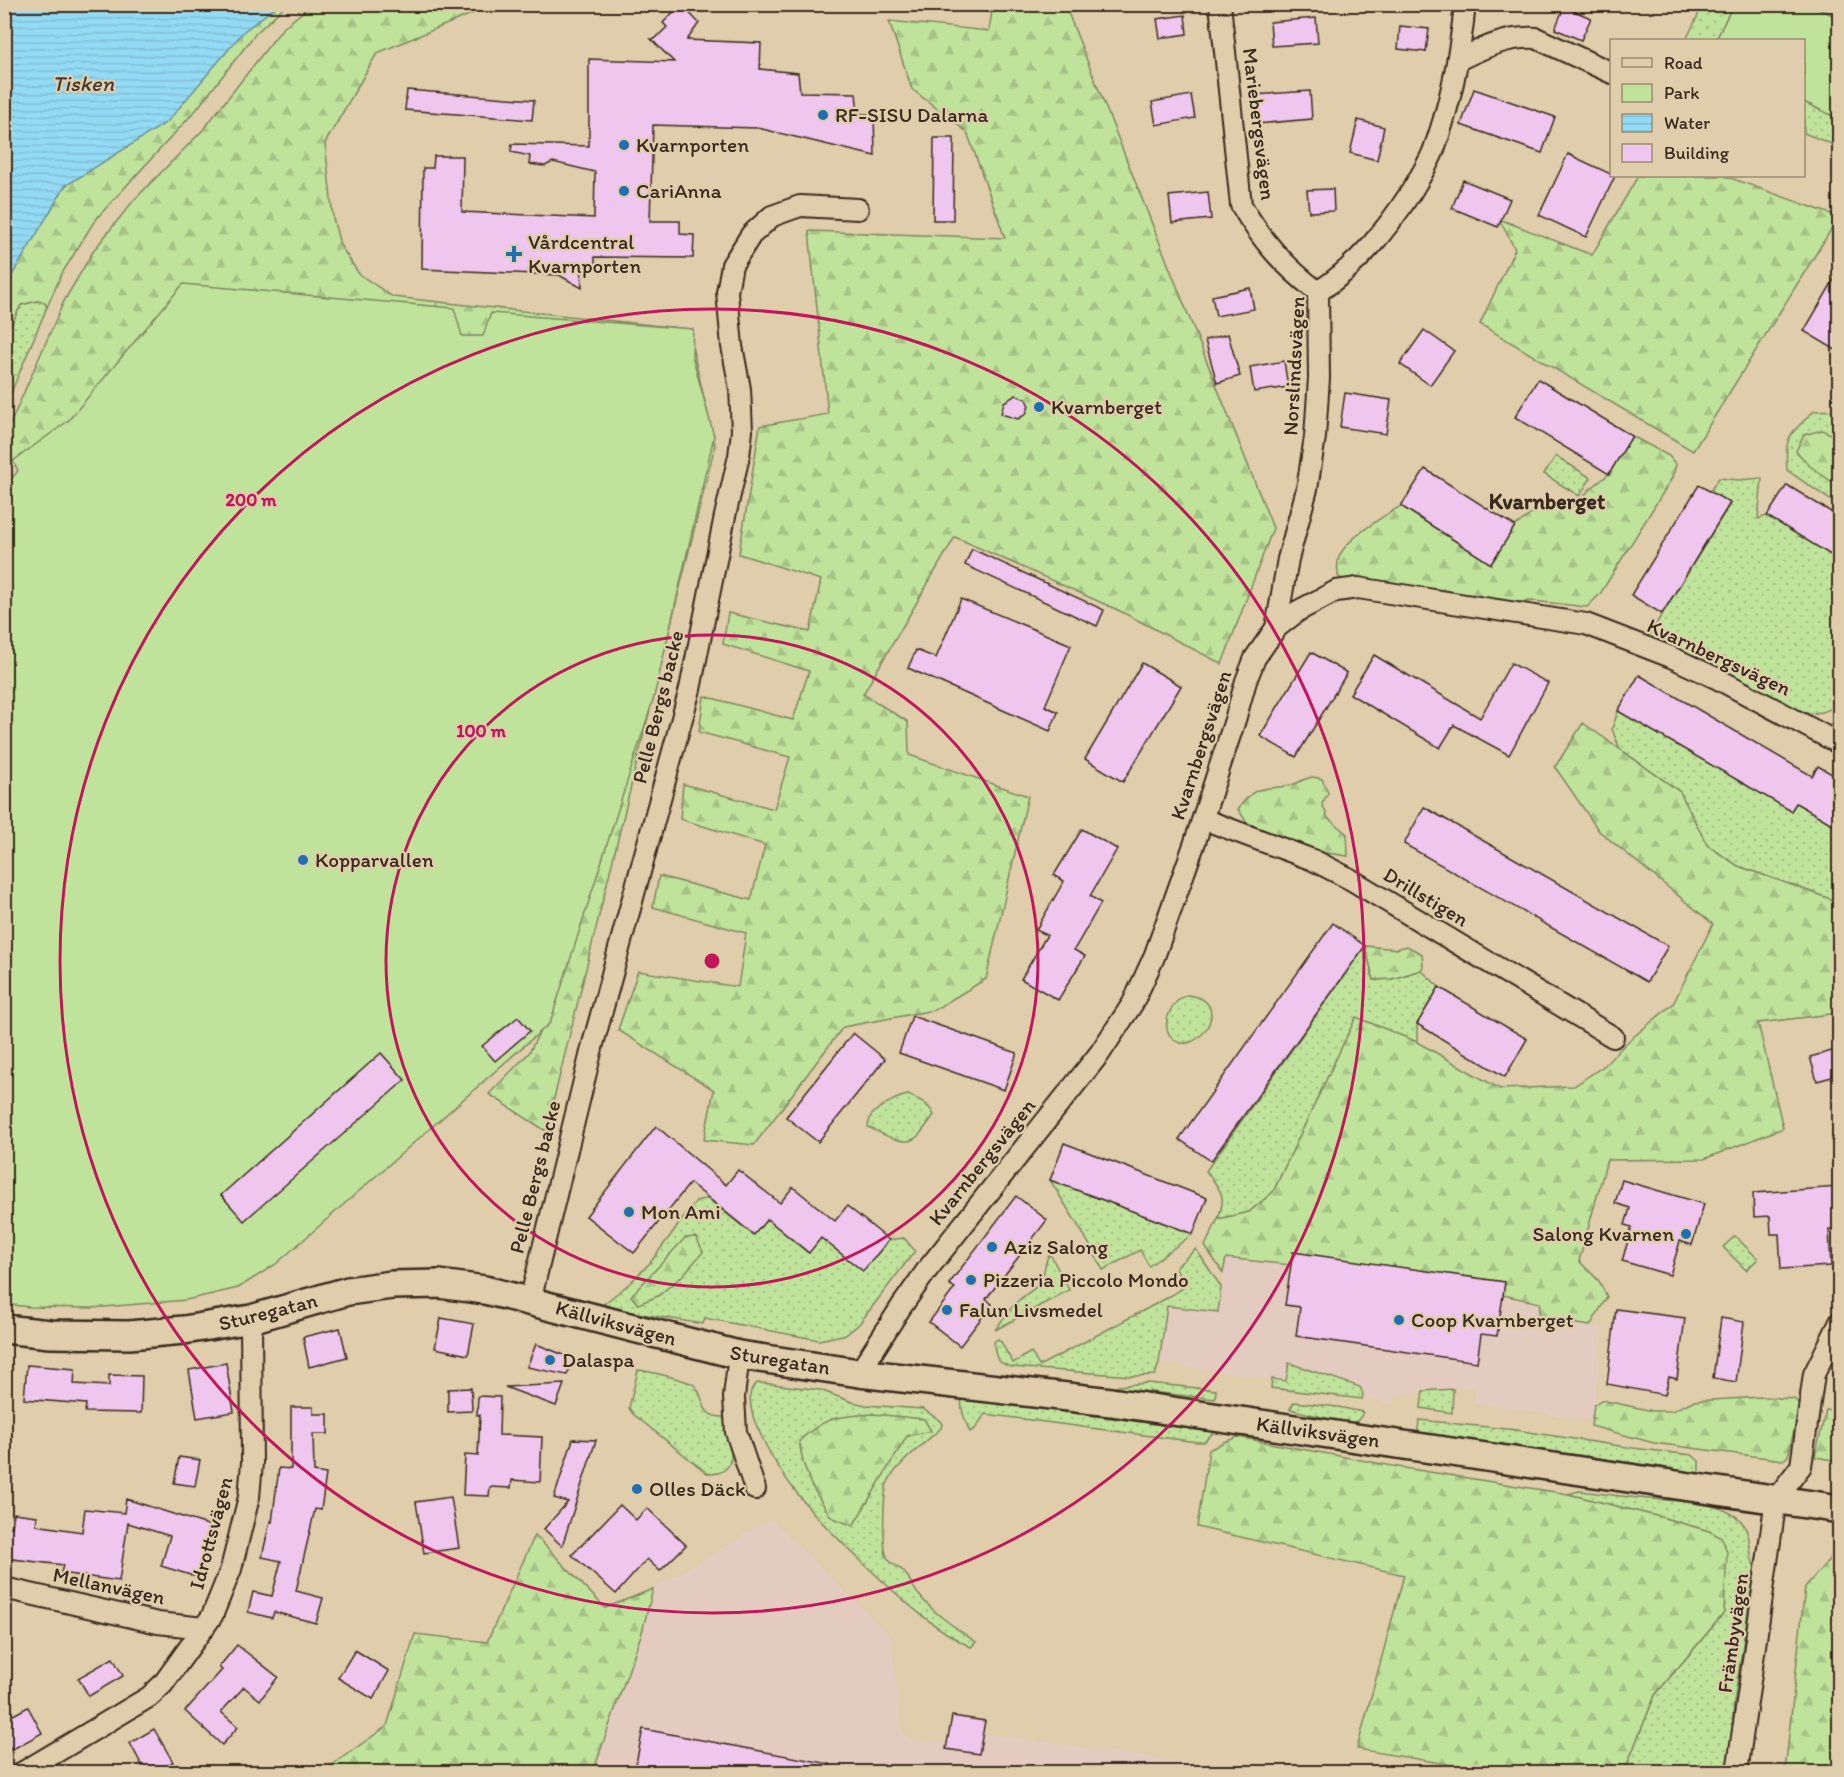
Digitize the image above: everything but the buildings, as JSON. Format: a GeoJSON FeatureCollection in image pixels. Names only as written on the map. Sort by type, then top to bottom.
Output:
{"type":"FeatureCollection","features":[{"type":"Feature","properties":{"kind":"street","name":"Mariebergsvägen"},"geometry":{"type":"LineString","coordinates":[[1220,4],[1241,205],[1256,230],[1274,251],[1294,273],[1318,292]]}},
{"type":"Feature","properties":{"kind":"street","name":"Norslindsvägen"},"geometry":{"type":"LineString","coordinates":[[1276,628],[1288,559],[1307,489],[1315,437],[1319,378],[1318,292],[1341,277],[1375,242],[1399,211],[1421,176],[1442,124],[1458,60],[1465,4]]}},
{"type":"Feature","properties":{"kind":"street"},"geometry":{"type":"LineString","coordinates":[[1458,60],[1495,43],[1523,37],[1536,38],[1610,73]]}},
{"type":"Feature","properties":{"kind":"street","name":"Pelle Bergs backe"},"geometry":{"type":"LineString","coordinates":[[530,1301],[590,1055],[690,689],[724,516],[739,456],[742,431],[740,390],[732,346],[727,292],[732,265],[751,235],[772,216],[800,206],[858,209]]}},
{"type":"Feature","properties":{"kind":"street","name":"Kvarnbergsvägen"},"geometry":{"type":"LineString","coordinates":[[859,1373],[927,1270],[1100,1053],[1133,1002],[1154,957],[1203,819],[1246,681],[1256,658],[1276,628],[1298,611],[1336,591],[1358,588],[1586,624],[1671,657],[1836,736]]}},
{"type":"Feature","properties":{"kind":"street","name":"Drillstigen"},"geometry":{"type":"LineString","coordinates":[[1203,819],[1313,860],[1350,879],[1613,1037]]}},
{"type":"Feature","properties":{"kind":"street","name":"Sturegatan"},"geometry":{"type":"LineString","coordinates":[[4,1329],[50,1335],[129,1335],[218,1326],[251,1319],[348,1291],[403,1284],[462,1286],[530,1301]]}},
{"type":"Feature","properties":{"kind":"street","name":"Källviksvägen"},"geometry":{"type":"LineString","coordinates":[[530,1301],[702,1346]]}},
{"type":"Feature","properties":{"kind":"street","name":"Idrottsvägen"},"geometry":{"type":"LineString","coordinates":[[23,1773],[149,1697],[163,1684],[212,1616],[231,1569],[249,1497],[253,1423],[251,1319]]}},
{"type":"Feature","properties":{"kind":"street"},"geometry":{"type":"LineString","coordinates":[[1776,1499],[1801,1466],[1814,1374],[1839,1323]]}},
{"type":"Feature","properties":{"kind":"street","name":"Sturegatan"},"geometry":{"type":"LineString","coordinates":[[702,1346],[739,1355],[859,1373]]}},
{"type":"Feature","properties":{"kind":"street"},"geometry":{"type":"LineString","coordinates":[[739,1355],[734,1397],[736,1432],[755,1489]]}},
{"type":"Feature","properties":{"kind":"street","name":"Källviksvägen"},"geometry":{"type":"LineString","coordinates":[[859,1373],[1110,1402],[1839,1509]]}},
{"type":"Feature","properties":{"kind":"street","name":"Främbyvägen"},"geometry":{"type":"LineString","coordinates":[[1737,1773],[1776,1499]]}},
{"type":"Feature","properties":{"kind":"street","name":"Mellanvägen"},"geometry":{"type":"LineString","coordinates":[[4,1588],[158,1623],[204,1629]]}},
{"type":"Feature","properties":{"kind":"shaded area"},"geometry":{"type":"Polygon","coordinates":[[[1293,1252],[1505,1283],[1503,1295],[1540,1303],[1539,1318],[1604,1328],[1592,1421],[1474,1403],[1475,1387],[1404,1393],[1396,1398],[1392,1406],[1377,1400],[1362,1399],[1363,1394],[1289,1363],[1286,1381],[1159,1363],[1167,1305],[1218,1312],[1226,1258],[1291,1265],[1293,1252]]]}},
{"type":"Feature","properties":{"kind":"shaded area"},"geometry":{"type":"Polygon","coordinates":[[[769,1520],[775,1523],[891,1636],[902,1732],[912,1739],[947,1743],[983,1733],[1256,1772],[593,1772],[642,1632],[653,1589],[769,1520]]]}},
{"type":"Feature","properties":{"kind":"green space"},"geometry":{"type":"Polygon","coordinates":[[[278,5],[286,5],[256,33],[196,110],[95,220],[61,275],[47,307],[44,302],[37,301],[21,305],[5,334],[5,287],[65,186],[167,122],[244,31],[278,5]]]}},
{"type":"Feature","properties":{"kind":"green space"},"geometry":{"type":"Polygon","coordinates":[[[311,5],[493,5],[377,53],[325,143],[333,218],[340,245],[359,274],[393,297],[688,329],[715,445],[546,1131],[489,1094],[529,1053],[558,995],[13,461],[5,463],[5,436],[64,301],[94,250],[134,200],[203,130],[282,29],[311,5]]]}},
{"type":"Feature","properties":{"kind":"green space"},"geometry":{"type":"Polygon","coordinates":[[[993,5],[1065,5],[1273,528],[1222,664],[1120,611],[955,537],[863,694],[908,722],[909,755],[1028,796],[986,979],[934,1010],[843,1027],[754,1145],[704,1140],[714,1090],[618,1030],[638,971],[738,987],[746,933],[653,907],[659,876],[751,900],[765,845],[680,819],[683,784],[774,809],[790,757],[699,732],[704,696],[793,720],[809,671],[723,644],[728,613],[810,632],[821,580],[739,554],[760,426],[828,414],[809,231],[1005,238],[967,132],[912,89],[889,21],[989,31],[993,5]]]}},
{"type":"Feature","properties":{"kind":"green space"},"geometry":{"type":"Polygon","coordinates":[[[1703,5],[1733,5],[1716,39],[1686,39],[1703,5]]]}},
{"type":"Feature","properties":{"kind":"green space"},"geometry":{"type":"Polygon","coordinates":[[[1733,5],[1811,5],[1839,18],[1839,119],[1805,102],[1805,39],[1716,39],[1733,5]]]}},
{"type":"Feature","properties":{"kind":"green space"},"geometry":{"type":"Polygon","coordinates":[[[1805,102],[1839,119],[1839,147],[1805,133],[1805,102]]]}},
{"type":"Feature","properties":{"kind":"green space"},"geometry":{"type":"Polygon","coordinates":[[[1637,177],[1728,177],[1839,217],[1693,451],[1480,324],[1515,249],[1499,219],[1592,255],[1637,177]]]}},
{"type":"Feature","properties":{"kind":"green space","name":"Kopparvallen"},"geometry":{"type":"Polygon","coordinates":[[[183,284],[454,308],[462,336],[483,336],[491,313],[693,329],[692,355],[714,436],[654,697],[550,1023],[276,1264],[238,1288],[186,1300],[92,1308],[29,1307],[5,1304],[4,487],[18,471],[13,461],[68,421],[183,284]]]}},
{"type":"Feature","properties":{"kind":"green space"},"geometry":{"type":"Polygon","coordinates":[[[37,301],[44,302],[47,307],[5,407],[5,334],[21,305],[37,301]]]}},
{"type":"Feature","properties":{"kind":"green space"},"geometry":{"type":"Polygon","coordinates":[[[1839,410],[1839,506],[1787,470],[1786,458],[1790,436],[1814,411],[1839,410]]]}},
{"type":"Feature","properties":{"kind":"green space"},"geometry":{"type":"Polygon","coordinates":[[[1822,430],[1839,438],[1839,487],[1810,466],[1796,451],[1804,435],[1822,430]]]}},
{"type":"Feature","properties":{"kind":"green space"},"geometry":{"type":"Polygon","coordinates":[[[1632,436],[1669,456],[1676,465],[1672,478],[1600,594],[1587,607],[1459,596],[1346,582],[1338,576],[1338,561],[1347,545],[1364,530],[1401,506],[1491,564],[1515,526],[1542,506],[1577,505],[1589,490],[1609,474],[1632,436]]]}},
{"type":"Feature","properties":{"kind":"green space"},"geometry":{"type":"Polygon","coordinates":[[[1556,456],[1591,478],[1579,496],[1544,474],[1556,456]]]}},
{"type":"Feature","properties":{"kind":"green space"},"geometry":{"type":"Polygon","coordinates":[[[1719,478],[1738,480],[1762,478],[1758,519],[1767,516],[1839,560],[1839,703],[1831,709],[1817,713],[1802,712],[1648,637],[1730,504],[1710,491],[1719,478]]]}},
{"type":"Feature","properties":{"kind":"green space"},"geometry":{"type":"Polygon","coordinates":[[[1618,711],[1791,811],[1796,803],[1839,828],[1839,902],[1738,866],[1707,845],[1680,792],[1620,749],[1612,729],[1618,711]]]}},
{"type":"Feature","properties":{"kind":"green space"},"geometry":{"type":"Polygon","coordinates":[[[1583,723],[1680,792],[1707,845],[1738,866],[1839,902],[1839,1013],[1758,1023],[1783,1128],[1704,1159],[1607,1160],[1579,1261],[1599,1281],[1607,1297],[1590,1326],[1538,1318],[1540,1303],[1503,1295],[1505,1283],[1293,1252],[1291,1265],[1226,1258],[1223,1273],[1205,1246],[1218,1219],[1249,1212],[1273,1192],[1356,1017],[1417,1042],[1500,1089],[1574,1086],[1605,1065],[1625,1044],[1673,1004],[1713,924],[1599,831],[1555,767],[1583,723]]]}},
{"type":"Feature","properties":{"kind":"green space"},"geometry":{"type":"Polygon","coordinates":[[[1313,777],[1322,779],[1328,793],[1322,804],[1328,818],[1347,834],[1348,856],[1321,852],[1247,823],[1238,809],[1256,791],[1291,785],[1313,777]]]}},
{"type":"Feature","properties":{"kind":"green space"},"geometry":{"type":"Polygon","coordinates":[[[1365,946],[1374,980],[1392,979],[1421,970],[1439,987],[1417,1024],[1417,1042],[1356,1018],[1273,1192],[1249,1212],[1218,1219],[1222,1204],[1221,1193],[1206,1171],[1365,946]]]}},
{"type":"Feature","properties":{"kind":"green space"},"geometry":{"type":"Polygon","coordinates":[[[1365,946],[1397,949],[1407,946],[1422,954],[1423,966],[1421,970],[1392,979],[1374,980],[1365,946]]]}},
{"type":"Feature","properties":{"kind":"green space"},"geometry":{"type":"Polygon","coordinates":[[[1187,995],[1202,999],[1209,1007],[1211,1017],[1200,1036],[1191,1042],[1181,1043],[1172,1038],[1168,1032],[1167,1020],[1176,1002],[1187,995]]]}},
{"type":"Feature","properties":{"kind":"green space"},"geometry":{"type":"Polygon","coordinates":[[[908,1095],[920,1100],[934,1115],[914,1139],[901,1141],[868,1127],[871,1116],[878,1109],[893,1100],[908,1095]]]}},
{"type":"Feature","properties":{"kind":"green space"},"geometry":{"type":"Polygon","coordinates":[[[1050,1180],[1193,1234],[1149,1266],[1140,1250],[1103,1270],[1050,1180]]]}},
{"type":"Feature","properties":{"kind":"green space"},"geometry":{"type":"Polygon","coordinates":[[[715,1197],[712,1202],[753,1235],[767,1219],[808,1253],[821,1238],[863,1271],[889,1240],[904,1238],[915,1251],[859,1324],[847,1334],[819,1340],[705,1318],[703,1324],[600,1307],[630,1283],[650,1263],[696,1201],[715,1197]]]}},
{"type":"Feature","properties":{"kind":"green space"},"geometry":{"type":"Polygon","coordinates":[[[1735,1236],[1758,1259],[1746,1270],[1723,1247],[1735,1236]]]}},
{"type":"Feature","properties":{"kind":"green space"},"geometry":{"type":"Polygon","coordinates":[[[696,1237],[703,1252],[683,1275],[658,1296],[638,1304],[631,1296],[685,1238],[696,1237]]]}},
{"type":"Feature","properties":{"kind":"green space"},"geometry":{"type":"Polygon","coordinates":[[[1196,1249],[1221,1287],[1218,1312],[1167,1306],[1159,1363],[1155,1375],[1132,1376],[1012,1367],[997,1359],[994,1342],[998,1339],[1013,1363],[1031,1352],[1039,1366],[1167,1298],[1183,1288],[1176,1267],[1196,1249]]]}},
{"type":"Feature","properties":{"kind":"green space"},"geometry":{"type":"Polygon","coordinates":[[[1050,1254],[1069,1290],[995,1330],[1012,1307],[1041,1281],[1046,1260],[1050,1254]]]}},
{"type":"Feature","properties":{"kind":"green space"},"geometry":{"type":"Polygon","coordinates":[[[1289,1363],[1360,1387],[1363,1394],[1362,1399],[1271,1388],[1272,1379],[1286,1381],[1289,1363]]]}},
{"type":"Feature","properties":{"kind":"green space"},"geometry":{"type":"Polygon","coordinates":[[[638,1370],[676,1378],[694,1385],[706,1410],[715,1416],[724,1417],[731,1453],[727,1468],[716,1473],[707,1473],[633,1414],[629,1408],[638,1370]]]}},
{"type":"Feature","properties":{"kind":"green space"},"geometry":{"type":"Polygon","coordinates":[[[758,1383],[820,1390],[866,1405],[923,1409],[939,1420],[942,1424],[941,1428],[903,1462],[887,1484],[884,1521],[885,1551],[889,1560],[904,1572],[917,1593],[931,1608],[976,1642],[971,1647],[932,1623],[898,1595],[826,1527],[796,1492],[771,1454],[753,1418],[750,1394],[758,1383]]]}},
{"type":"Feature","properties":{"kind":"green space"},"geometry":{"type":"Polygon","coordinates":[[[1147,1383],[1216,1390],[1215,1399],[1115,1388],[1147,1383]]]}},
{"type":"Feature","properties":{"kind":"green space"},"geometry":{"type":"Polygon","coordinates":[[[1453,1389],[1452,1413],[1421,1408],[1423,1391],[1453,1389]]]}},
{"type":"Feature","properties":{"kind":"green space"},"geometry":{"type":"Polygon","coordinates":[[[1763,1397],[1794,1399],[1800,1405],[1788,1456],[1783,1460],[1654,1443],[1591,1426],[1594,1405],[1601,1400],[1653,1411],[1672,1411],[1693,1401],[1763,1397]]]}},
{"type":"Feature","properties":{"kind":"green space"},"geometry":{"type":"Polygon","coordinates":[[[962,1398],[1214,1432],[1204,1442],[1197,1442],[985,1414],[975,1429],[970,1432],[962,1410],[962,1398]]]}},
{"type":"Feature","properties":{"kind":"green space"},"geometry":{"type":"Polygon","coordinates":[[[1294,1402],[1363,1412],[1356,1421],[1345,1423],[1290,1409],[1294,1402]]]}},
{"type":"Feature","properties":{"kind":"green space"},"geometry":{"type":"Polygon","coordinates":[[[1826,1410],[1839,1412],[1839,1461],[1815,1457],[1826,1410]]]}},
{"type":"Feature","properties":{"kind":"green space"},"geometry":{"type":"Polygon","coordinates":[[[873,1414],[924,1419],[931,1431],[907,1436],[853,1526],[831,1517],[811,1485],[799,1441],[817,1426],[833,1419],[873,1414]]]}},
{"type":"Feature","properties":{"kind":"green space"},"geometry":{"type":"Polygon","coordinates":[[[1419,1420],[1516,1430],[1692,1455],[1699,1461],[1699,1477],[1662,1467],[1450,1437],[1417,1439],[1419,1420]]]}},
{"type":"Feature","properties":{"kind":"green space"},"geometry":{"type":"Polygon","coordinates":[[[1238,1437],[1398,1467],[1568,1494],[1709,1531],[1722,1538],[1727,1552],[1724,1613],[1655,1695],[1624,1772],[1494,1772],[1357,1749],[1404,1575],[1197,1527],[1209,1450],[1238,1437]]]}},
{"type":"Feature","properties":{"kind":"green space"},"geometry":{"type":"Polygon","coordinates":[[[1579,1491],[1692,1502],[1730,1513],[1744,1526],[1755,1567],[1734,1702],[1731,1748],[1726,1772],[1624,1772],[1655,1695],[1724,1613],[1709,1531],[1568,1494],[1579,1491]]]}},
{"type":"Feature","properties":{"kind":"green space"},"geometry":{"type":"Polygon","coordinates":[[[535,1535],[605,1608],[653,1589],[642,1632],[593,1772],[322,1772],[387,1726],[415,1634],[487,1642],[535,1535]]]}},
{"type":"Feature","properties":{"kind":"green space"},"geometry":{"type":"Polygon","coordinates":[[[1839,1548],[1839,1772],[1785,1772],[1805,1587],[1839,1548]]]}},
{"type":"Feature","properties":{"kind":"water","name":"Tisken"},"geometry":{"type":"Polygon","coordinates":[[[5,4],[278,5],[244,31],[167,122],[65,186],[5,287],[5,4]]]}},
{"type":"Feature","properties":{"kind":"place","name":"RF-SISU Dalarna"},"geometry":{"type":"Point","coordinates":[823,115]}},
{"type":"Feature","properties":{"kind":"place","name":"Kvarnporten"},"geometry":{"type":"Point","coordinates":[624,145]}},
{"type":"Feature","properties":{"kind":"place","name":"CariAnna"},"geometry":{"type":"Point","coordinates":[624,191]}},
{"type":"Feature","properties":{"kind":"place","name":"Vårdcentral Kvarnporten"},"geometry":{"type":"Point","coordinates":[514,254]}},
{"type":"Feature","properties":{"kind":"place","name":"Kvarnberget"},"geometry":{"type":"Point","coordinates":[1039,407]}},
{"type":"Feature","properties":{"kind":"place","name":"Kopparvallen"},"geometry":{"type":"Point","coordinates":[303,860]}},
{"type":"Feature","properties":{"kind":"place","name":"Mon Ami"},"geometry":{"type":"Point","coordinates":[629,1212]}},
{"type":"Feature","properties":{"kind":"place","name":"Salong Kvarnen"},"geometry":{"type":"Point","coordinates":[1686,1234]}},
{"type":"Feature","properties":{"kind":"place","name":"Aziz Salong"},"geometry":{"type":"Point","coordinates":[992,1247]}},
{"type":"Feature","properties":{"kind":"place","name":"Pizzeria Piccolo Mondo"},"geometry":{"type":"Point","coordinates":[971,1280]}},
{"type":"Feature","properties":{"kind":"place","name":"Falun Livsmedel"},"geometry":{"type":"Point","coordinates":[947,1310]}},
{"type":"Feature","properties":{"kind":"place","name":"Coop Kvarnberget"},"geometry":{"type":"Point","coordinates":[1399,1320]}},
{"type":"Feature","properties":{"kind":"place","name":"Dalaspa"},"geometry":{"type":"Point","coordinates":[550,1360]}},
{"type":"Feature","properties":{"kind":"place","name":"Olles Däck"},"geometry":{"type":"Point","coordinates":[637,1489]}},
{"type":"Feature","properties":{"kind":"district","name":"Kvarnberget"},"geometry":{"type":"Point","coordinates":[1547,501]}}]}
